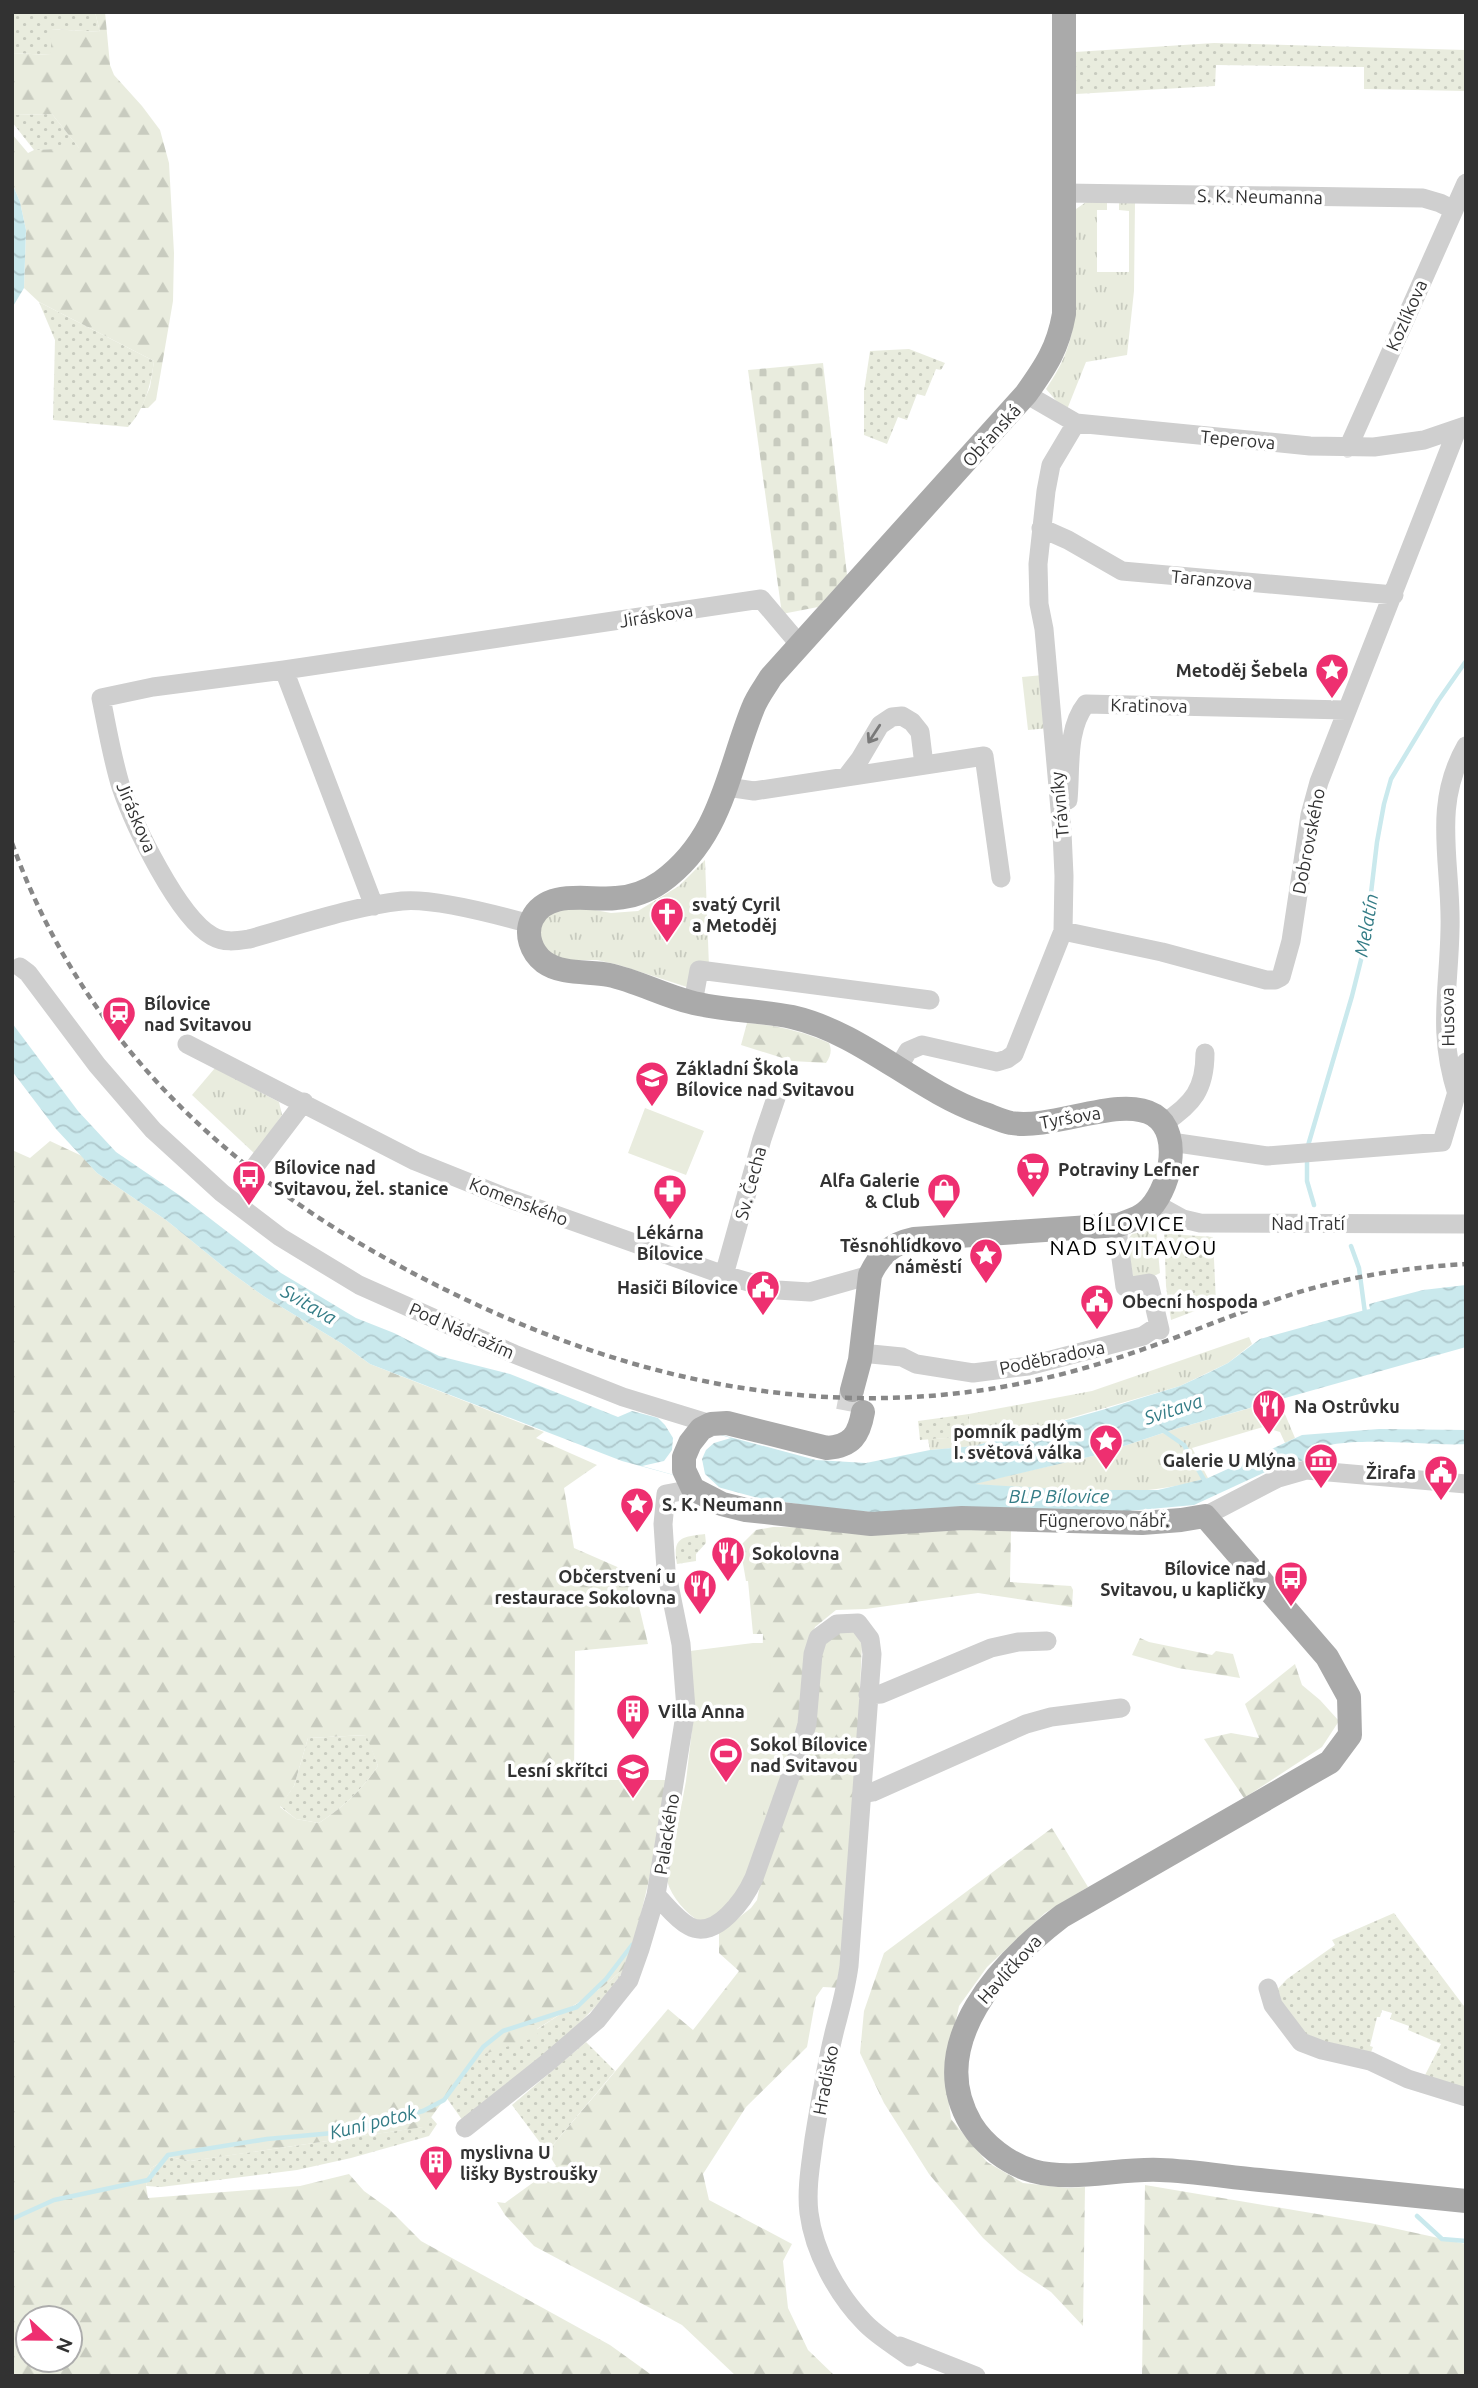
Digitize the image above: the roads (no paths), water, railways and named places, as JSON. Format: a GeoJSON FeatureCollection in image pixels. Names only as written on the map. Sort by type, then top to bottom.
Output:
{"type":"FeatureCollection","features":[{"type":"Feature","properties":{"kind":"main road","name":"Obřanská"},"geometry":{"type":"LineString","coordinates":[[530,924],[538,910],[552,902],[567,898],[627,897],[660,883],[681,865],[700,844],[727,787],[753,706],[771,677],[1027,394],[1048,365],[1065,314],[1064,12]]}},
{"type":"Feature","properties":{"kind":"main road","name":"Tyršova"},"geometry":{"type":"LineString","coordinates":[[530,924],[533,949],[549,965],[619,977],[693,1003],[792,1017],[818,1025],[840,1035],[942,1095],[1010,1122],[1042,1124],[1125,1109],[1145,1111],[1168,1133]]}},
{"type":"Feature","properties":{"kind":"main road"},"geometry":{"type":"LineString","coordinates":[[691,1484],[684,1470],[684,1457],[690,1443],[706,1427],[727,1423],[827,1448],[842,1447],[848,1443],[859,1429],[856,1401],[870,1275],[888,1249],[902,1241],[914,1239],[1119,1224],[1139,1217],[1154,1203],[1166,1175],[1168,1133]]}},
{"type":"Feature","properties":{"kind":"main road","name":"Fügnerovo nábř."},"geometry":{"type":"LineString","coordinates":[[691,1484],[722,1504],[746,1510],[871,1524],[962,1518],[1142,1523],[1181,1521],[1205,1516]]}},
{"type":"Feature","properties":{"kind":"main road","name":"Havlíčkova"},"geometry":{"type":"LineString","coordinates":[[1205,1516],[1327,1657],[1349,1697],[1350,1735],[1330,1762],[1073,1909],[1025,1947],[990,1985],[969,2019],[957,2069],[960,2097],[976,2132],[1009,2161],[1034,2171],[1055,2175],[1159,2170],[1466,2201]]}},
{"type":"Feature","properties":{"kind":"street","name":"Kozlíkova"},"geometry":{"type":"LineString","coordinates":[[1348,448],[1466,183]]}},
{"type":"Feature","properties":{"kind":"street","name":"S. K. Neumanna"},"geometry":{"type":"LineString","coordinates":[[1064,193],[1423,198],[1454,210]]}},
{"type":"Feature","properties":{"kind":"street","name":"Teperova"},"geometry":{"type":"LineString","coordinates":[[1027,394],[1076,423],[1310,446],[1374,447],[1414,442],[1461,428]]}},
{"type":"Feature","properties":{"kind":"street","name":"Trávníky"},"geometry":{"type":"LineString","coordinates":[[898,1068],[908,1051],[922,1045],[997,1062],[1014,1054],[1063,930],[1062,832],[1044,629],[1039,604],[1038,564],[1051,465],[1076,423]]}},
{"type":"Feature","properties":{"kind":"street","name":"Dobrovského"},"geometry":{"type":"LineString","coordinates":[[1063,930],[1171,954],[1265,980],[1281,977],[1291,941],[1310,815],[1319,782],[1461,428]]}},
{"type":"Feature","properties":{"kind":"street","name":"Taranzova"},"geometry":{"type":"LineString","coordinates":[[1041,528],[1122,571],[1394,595]]}},
{"type":"Feature","properties":{"kind":"street","name":"Jiráskova"},"geometry":{"type":"LineString","coordinates":[[530,924],[443,905],[404,901],[374,906],[249,939],[228,941],[215,938],[199,925],[177,899],[137,825],[121,785],[101,698],[164,685],[285,670],[761,599],[800,645]]}},
{"type":"Feature","properties":{"kind":"street"},"geometry":{"type":"LineString","coordinates":[[285,670],[374,906]]}},
{"type":"Feature","properties":{"kind":"street","name":"Kratinova"},"geometry":{"type":"LineString","coordinates":[[1062,832],[1067,815],[1074,730],[1077,715],[1086,704],[1346,710]]}},
{"type":"Feature","properties":{"kind":"street"},"geometry":{"type":"LineString","coordinates":[[847,776],[880,725],[892,717],[902,716],[912,722],[920,732],[924,765]]}},
{"type":"Feature","properties":{"kind":"street","name":"Husova"},"geometry":{"type":"LineString","coordinates":[[1457,1094],[1448,1066],[1444,1011],[1450,930],[1445,810],[1449,784],[1466,746]]}},
{"type":"Feature","properties":{"kind":"street"},"geometry":{"type":"LineString","coordinates":[[727,787],[754,791],[984,756],[1001,878]]}},
{"type":"Feature","properties":{"kind":"street","name":"Pod Nádražím"},"geometry":{"type":"LineString","coordinates":[[20,967],[29,973],[97,1065],[138,1113],[183,1159],[236,1192],[280,1237],[359,1285],[514,1354],[706,1427]]}},
{"type":"Feature","properties":{"kind":"street"},"geometry":{"type":"LineString","coordinates":[[693,1003],[699,970],[930,1000]]}},
{"type":"Feature","properties":{"kind":"street","name":"Komenského"},"geometry":{"type":"LineString","coordinates":[[187,1044],[415,1161],[505,1197],[724,1275],[777,1290],[810,1292],[870,1275]]}},
{"type":"Feature","properties":{"kind":"street"},"geometry":{"type":"LineString","coordinates":[[1205,1054],[1203,1078],[1191,1104],[1168,1133],[1267,1156],[1442,1142],[1466,1062]]}},
{"type":"Feature","properties":{"kind":"street","name":"Sv. Čecha"},"geometry":{"type":"LineString","coordinates":[[724,1275],[778,1092]]}},
{"type":"Feature","properties":{"kind":"street"},"geometry":{"type":"LineString","coordinates":[[256,1165],[304,1102]]}},
{"type":"Feature","properties":{"kind":"street","name":"Nad Tratí"},"geometry":{"type":"LineString","coordinates":[[1154,1203],[1184,1219],[1200,1223],[1466,1224]]}},
{"type":"Feature","properties":{"kind":"street","name":"Poděbradova"},"geometry":{"type":"LineString","coordinates":[[860,1356],[902,1357],[928,1366],[973,1373],[1028,1366],[1143,1336],[1159,1328],[1149,1283],[1125,1287],[1118,1237],[1119,1224]]}},
{"type":"Feature","properties":{"kind":"street","name":"Fügnerovo nábř."},"geometry":{"type":"LineString","coordinates":[[1205,1516],[1278,1478],[1306,1470],[1466,1484]]}},
{"type":"Feature","properties":{"kind":"street","name":"Palackého"},"geometry":{"type":"LineString","coordinates":[[465,2128],[597,2020],[629,1980],[656,1895],[686,1709],[681,1644],[666,1570],[663,1524],[666,1494],[691,1484]]}},
{"type":"Feature","properties":{"kind":"street","name":"Hradisko"},"geometry":{"type":"LineString","coordinates":[[656,1895],[690,1927],[700,1930],[727,1917],[747,1894],[801,1746],[807,1724],[813,1654],[818,1638],[837,1624],[858,1623],[870,1639],[872,1654],[849,1966],[845,1996],[835,2029],[819,2107],[810,2168],[809,2212],[818,2249],[850,2305],[864,2323],[910,2357]]}},
{"type":"Feature","properties":{"kind":"street"},"geometry":{"type":"LineString","coordinates":[[868,1695],[881,1694],[991,1648],[1018,1642],[1047,1641]]}},
{"type":"Feature","properties":{"kind":"street"},"geometry":{"type":"LineString","coordinates":[[862,1794],[873,1792],[1026,1724],[1051,1717],[1121,1708]]}},
{"type":"Feature","properties":{"kind":"street"},"geometry":{"type":"LineString","coordinates":[[1268,1988],[1273,2005],[1301,2042],[1322,2050],[1370,2061],[1408,2079],[1466,2097]]}},
{"type":"Feature","properties":{"kind":"street","name":"Hradisko"},"geometry":{"type":"LineString","coordinates":[[889,2342],[976,2376]]}},
{"type":"Feature","properties":{"kind":"water"},"geometry":{"type":"Polygon","coordinates":[[[12,183],[20,202],[26,230],[24,288],[12,308],[12,183]]]}},
{"type":"Feature","properties":{"kind":"water"},"geometry":{"type":"Polygon","coordinates":[[[12,1023],[78,1111],[116,1152],[182,1197],[281,1273],[356,1318],[394,1333],[439,1356],[510,1374],[618,1417],[632,1411],[816,1460],[866,1463],[930,1450],[974,1446],[1102,1410],[1180,1386],[1228,1363],[1260,1339],[1370,1309],[1369,1304],[1423,1290],[1466,1285],[1466,1347],[1175,1429],[1097,1455],[975,1484],[1071,1490],[1158,1490],[1208,1478],[1302,1435],[1379,1429],[1466,1430],[1466,1444],[1335,1444],[1317,1448],[1304,1456],[1305,1460],[1272,1469],[1194,1505],[1128,1511],[883,1513],[824,1508],[758,1498],[622,1461],[370,1364],[230,1272],[166,1220],[97,1173],[56,1129],[12,1071],[12,1023]]]}},
{"type":"Feature","properties":{"kind":"waterway","name":"Melatín"},"geometry":{"type":"LineString","coordinates":[[1307,1149],[1365,944],[1377,842],[1391,779],[1438,701],[1466,661]]}},
{"type":"Feature","properties":{"kind":"waterway","name":"Melatín"},"geometry":{"type":"LineString","coordinates":[[1307,1158],[1307,1181],[1314,1205]]}},
{"type":"Feature","properties":{"kind":"waterway","name":"Melatín"},"geometry":{"type":"LineString","coordinates":[[1351,1246],[1359,1268],[1365,1313]]}},
{"type":"Feature","properties":{"kind":"waterway","name":"Svitava"},"geometry":{"type":"LineString","coordinates":[[1161,1429],[1184,1445],[1206,1483]]}},
{"type":"Feature","properties":{"kind":"waterway","name":"Kuní potok"},"geometry":{"type":"LineString","coordinates":[[12,2219],[54,2200],[148,2180],[168,2155],[267,2139],[344,2132],[423,2111],[444,2100],[483,2047],[503,2031],[577,2007],[606,1979],[632,1945]]}},
{"type":"Feature","properties":{"kind":"waterway"},"geometry":{"type":"LineString","coordinates":[[1417,2216],[1442,2239],[1466,2241]]}},
{"type":"Feature","properties":{"kind":"tunnel"},"geometry":{"type":"LineString","coordinates":[[242,1184],[256,1165]]}},
{"type":"Feature","properties":{"kind":"tunnel"},"geometry":{"type":"LineString","coordinates":[[848,1411],[852,1390]]}},
{"type":"Feature","properties":{"kind":"railway"},"geometry":{"type":"LineString","coordinates":[[12,843],[44,918],[83,987],[129,1049],[180,1106],[238,1158],[300,1205],[367,1248],[438,1286],[503,1317],[637,1365],[775,1393],[846,1398],[917,1397],[990,1389],[1102,1363],[1306,1290],[1386,1273],[1466,1264]]}},
{"type":"Feature","properties":{"kind":"place","name":"Metoděj Šebela"},"geometry":{"type":"Point","coordinates":[1332,700]}},
{"type":"Feature","properties":{"kind":"place","name":"svatý Cyril a Metoděj"},"geometry":{"type":"Point","coordinates":[667,944]}},
{"type":"Feature","properties":{"kind":"place","name":"Bílovice nad Svitavou"},"geometry":{"type":"Point","coordinates":[119,1043]}},
{"type":"Feature","properties":{"kind":"place","name":"Základní Škola Bílovice nad Svitavou"},"geometry":{"type":"Point","coordinates":[652,1108]}},
{"type":"Feature","properties":{"kind":"place","name":"Potraviny Lefner"},"geometry":{"type":"Point","coordinates":[1033,1199]}},
{"type":"Feature","properties":{"kind":"place","name":"Bílovice nad Svitavou, žel. stanice"},"geometry":{"type":"Point","coordinates":[249,1207]}},
{"type":"Feature","properties":{"kind":"place","name":"Alfa Galerie & Club"},"geometry":{"type":"Point","coordinates":[944,1220]}},
{"type":"Feature","properties":{"kind":"place","name":"Lékárna Bílovice"},"geometry":{"type":"Point","coordinates":[670,1221]}},
{"type":"Feature","properties":{"kind":"place","name":"Těsnohlídkovo náměstí"},"geometry":{"type":"Point","coordinates":[986,1285]}},
{"type":"Feature","properties":{"kind":"place","name":"Hasiči Bílovice"},"geometry":{"type":"Point","coordinates":[763,1317]}},
{"type":"Feature","properties":{"kind":"place","name":"Obecní hospoda"},"geometry":{"type":"Point","coordinates":[1097,1331]}},
{"type":"Feature","properties":{"kind":"place","name":"Na Ostrůvku"},"geometry":{"type":"Point","coordinates":[1269,1436]}},
{"type":"Feature","properties":{"kind":"place","name":"pomník padlým I. světová válka"},"geometry":{"type":"Point","coordinates":[1106,1471]}},
{"type":"Feature","properties":{"kind":"place","name":"Galerie U Mlýna"},"geometry":{"type":"Point","coordinates":[1321,1490]}},
{"type":"Feature","properties":{"kind":"place","name":"Žirafa"},"geometry":{"type":"Point","coordinates":[1441,1502]}},
{"type":"Feature","properties":{"kind":"place","name":"S. K. Neumann"},"geometry":{"type":"Point","coordinates":[637,1534]}},
{"type":"Feature","properties":{"kind":"place","name":"Sokolovna"},"geometry":{"type":"Point","coordinates":[728,1583]}},
{"type":"Feature","properties":{"kind":"place","name":"Bílovice nad Svitavou, u kapličky"},"geometry":{"type":"Point","coordinates":[1291,1608]}},
{"type":"Feature","properties":{"kind":"place","name":"Občerstvení u restaurace Sokolovna"},"geometry":{"type":"Point","coordinates":[700,1616]}},
{"type":"Feature","properties":{"kind":"place","name":"Villa Anna"},"geometry":{"type":"Point","coordinates":[633,1741]}},
{"type":"Feature","properties":{"kind":"place","name":"Sokol Bílovice nad Svitavou"},"geometry":{"type":"Point","coordinates":[726,1784]}},
{"type":"Feature","properties":{"kind":"place","name":"Lesní skřítci"},"geometry":{"type":"Point","coordinates":[633,1800]}},
{"type":"Feature","properties":{"kind":"place","name":"myslivna U lišky Bystroušky"},"geometry":{"type":"Point","coordinates":[436,2192]}},
{"type":"Feature","properties":{"kind":"district","name":"BÍLOVICE NAD SVITAVOU"},"geometry":{"type":"Point","coordinates":[1134,1235]}},
{"type":"Feature","properties":{"kind":"water label","name":"BLP Bílovice"},"geometry":{"type":"Point","coordinates":[1059,1496]}}]}
